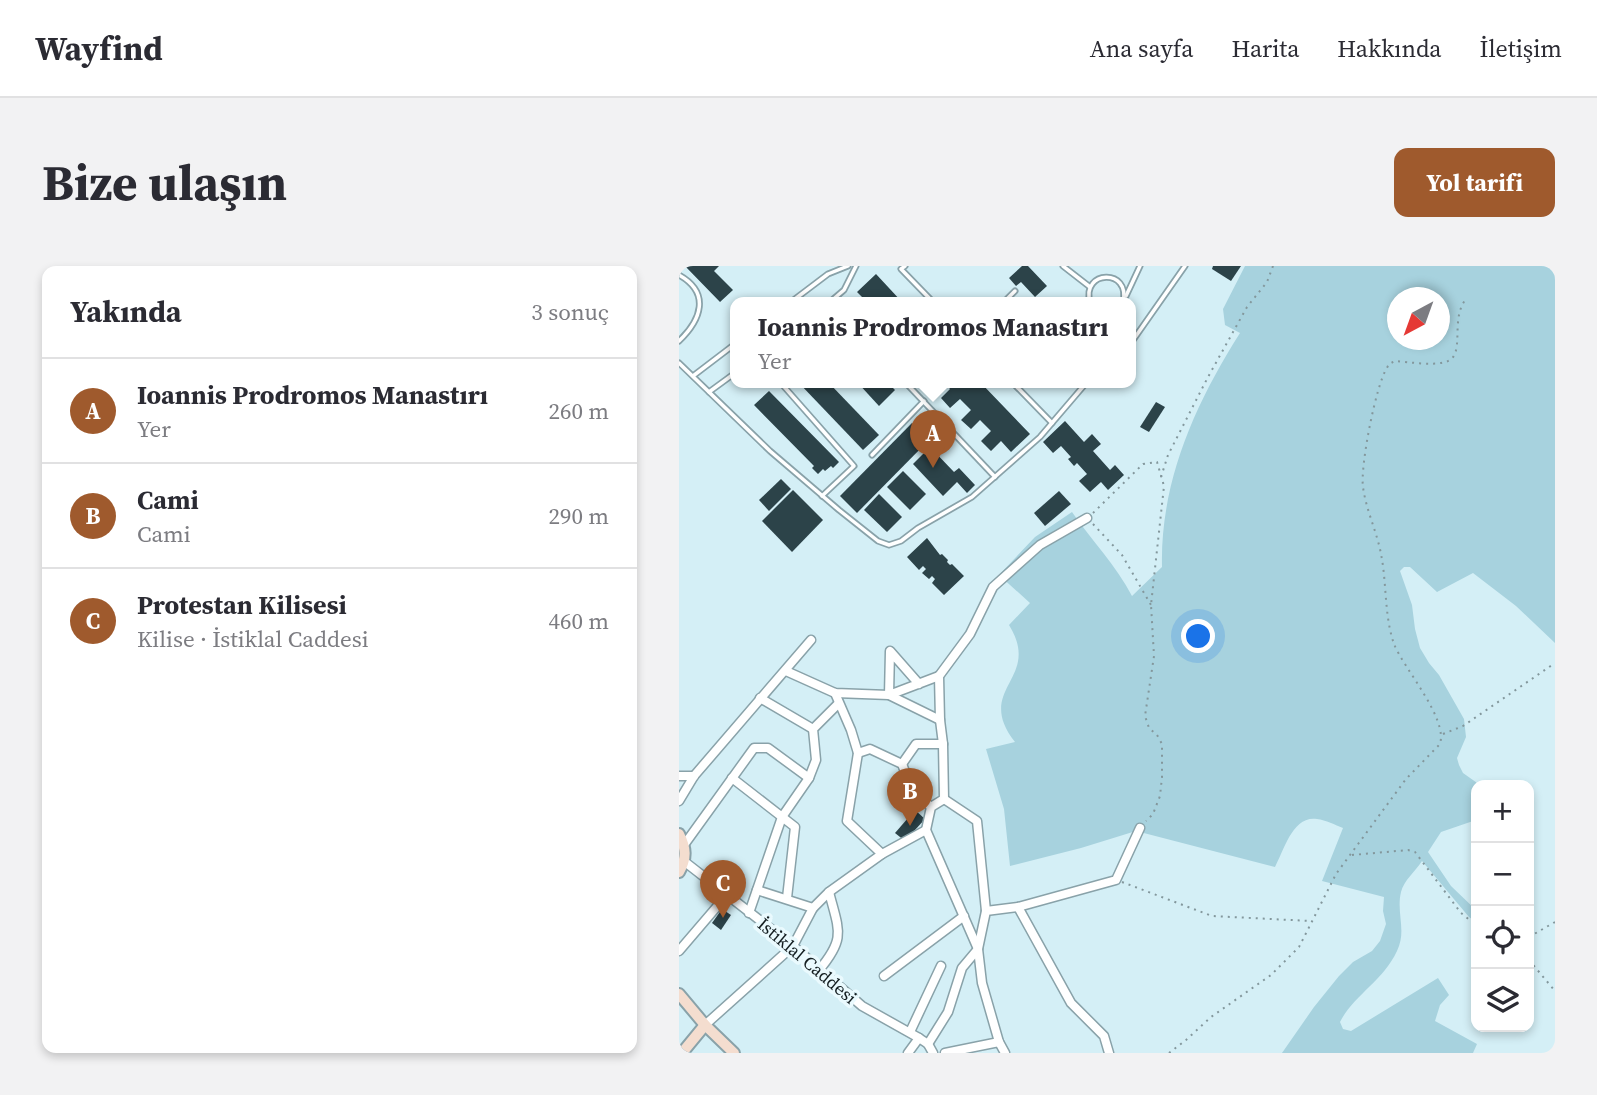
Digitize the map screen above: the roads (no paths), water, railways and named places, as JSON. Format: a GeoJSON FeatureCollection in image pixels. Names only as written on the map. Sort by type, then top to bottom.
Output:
{"type":"FeatureCollection","features":[{"type":"Feature","properties":{"kind":"street"},"geometry":{"type":"LineString","coordinates":[[786,671],[835,693],[889,695],[939,676],[970,634],[993,587],[1040,545],[1087,518]]}},
{"type":"Feature","properties":{"kind":"street"},"geometry":{"type":"LineString","coordinates":[[679,801],[694,776],[811,640]]}},
{"type":"Feature","properties":{"kind":"street"},"geometry":{"type":"LineString","coordinates":[[889,695],[890,651],[919,684]]}},
{"type":"Feature","properties":{"kind":"street"},"geometry":{"type":"LineString","coordinates":[[939,676],[944,799]]}},
{"type":"Feature","properties":{"kind":"street"},"geometry":{"type":"LineString","coordinates":[[835,693],[858,753],[847,821],[883,854]]}},
{"type":"Feature","properties":{"kind":"street"},"geometry":{"type":"LineString","coordinates":[[889,695],[940,720]]}},
{"type":"Feature","properties":{"kind":"street"},"geometry":{"type":"LineString","coordinates":[[760,698],[813,729]]}},
{"type":"Feature","properties":{"kind":"street"},"geometry":{"type":"LineString","coordinates":[[813,729],[838,704]]}},
{"type":"Feature","properties":{"kind":"street"},"geometry":{"type":"LineString","coordinates":[[748,912],[782,817],[809,778],[817,760],[813,729]]}},
{"type":"Feature","properties":{"kind":"street"},"geometry":{"type":"LineString","coordinates":[[902,764],[916,744],[943,744]]}},
{"type":"Feature","properties":{"kind":"street"},"geometry":{"type":"LineString","coordinates":[[682,867],[682,840],[754,748],[768,748],[809,778]]}},
{"type":"Feature","properties":{"kind":"street"},"geometry":{"type":"LineString","coordinates":[[858,753],[870,749],[902,764],[912,790],[931,807]]}},
{"type":"Feature","properties":{"kind":"street"},"geometry":{"type":"LineString","coordinates":[[679,776],[694,776]]}},
{"type":"Feature","properties":{"kind":"street"},"geometry":{"type":"LineString","coordinates":[[732,778],[795,827],[787,898]]}},
{"type":"Feature","properties":{"kind":"street"},"geometry":{"type":"LineString","coordinates":[[944,799],[931,807],[926,830],[978,949],[982,983],[999,1042],[1005,1053]]}},
{"type":"Feature","properties":{"kind":"street"},"geometry":{"type":"LineString","coordinates":[[928,1044],[948,1012],[962,968],[978,949],[986,911],[977,821],[944,799]]}},
{"type":"Feature","properties":{"kind":"street"},"geometry":{"type":"LineString","coordinates":[[986,911],[1018,907],[1116,880],[1140,828]]}},
{"type":"Feature","properties":{"kind":"street"},"geometry":{"type":"LineString","coordinates":[[682,1053],[705,1025],[793,946],[813,908],[829,892],[883,854],[926,830]]}},
{"type":"Feature","properties":{"kind":"street","name":"İstiklal Caddesi"},"geometry":{"type":"LineString","coordinates":[[682,867],[726,895],[793,946],[862,1006],[910,1032],[928,1044],[933,1053]]}},
{"type":"Feature","properties":{"kind":"street"},"geometry":{"type":"LineString","coordinates":[[757,890],[813,908]]}},
{"type":"Feature","properties":{"kind":"street"},"geometry":{"type":"LineString","coordinates":[[819,970],[835,950],[839,929],[829,892]]}},
{"type":"Feature","properties":{"kind":"street"},"geometry":{"type":"LineString","coordinates":[[679,951],[726,895]]}},
{"type":"Feature","properties":{"kind":"street"},"geometry":{"type":"LineString","coordinates":[[1018,907],[1071,1003],[1104,1036],[1109,1053]]}},
{"type":"Feature","properties":{"kind":"street"},"geometry":{"type":"LineString","coordinates":[[884,976],[964,916]]}},
{"type":"Feature","properties":{"kind":"street"},"geometry":{"type":"LineString","coordinates":[[910,1032],[941,966]]}},
{"type":"Feature","properties":{"kind":"street"},"geometry":{"type":"LineString","coordinates":[[679,994],[705,1025],[734,1053]]}},
{"type":"Feature","properties":{"kind":"street"},"geometry":{"type":"LineString","coordinates":[[908,1053],[919,1038]]}},
{"type":"Feature","properties":{"kind":"street"},"geometry":{"type":"LineString","coordinates":[[945,1053],[999,1042]]}},
{"type":"Feature","properties":{"kind":"lane"},"geometry":{"type":"LineString","coordinates":[[798,297],[828,274],[848,266]]}},
{"type":"Feature","properties":{"kind":"lane"},"geometry":{"type":"LineString","coordinates":[[836,297],[844,290],[856,266]]}},
{"type":"Feature","properties":{"kind":"lane"},"geometry":{"type":"LineString","coordinates":[[905,266],[901,269],[928,297]]}},
{"type":"Feature","properties":{"kind":"lane"},"geometry":{"type":"LineString","coordinates":[[1063,266],[1090,287]]}},
{"type":"Feature","properties":{"kind":"lane"},"geometry":{"type":"LineString","coordinates":[[1125,297],[1140,266]]}},
{"type":"Feature","properties":{"kind":"lane"},"geometry":{"type":"LineString","coordinates":[[1136,337],[1185,266]]}},
{"type":"Feature","properties":{"kind":"lane"},"geometry":{"type":"LineString","coordinates":[[679,275],[694,288],[700,307],[694,326],[679,341]]}},
{"type":"Feature","properties":{"kind":"lane"},"geometry":{"type":"LineString","coordinates":[[1090,297],[1090,287],[1100,278],[1112,278],[1122,286],[1124,297]]}},
{"type":"Feature","properties":{"kind":"lane"},"geometry":{"type":"LineString","coordinates":[[1010,297],[1016,291]]}},
{"type":"Feature","properties":{"kind":"lane"},"geometry":{"type":"LineString","coordinates":[[693,376],[730,348]]}},
{"type":"Feature","properties":{"kind":"lane"},"geometry":{"type":"LineString","coordinates":[[679,363],[770,451],[878,541],[889,545],[901,541],[972,497],[1052,423],[1084,388]]}},
{"type":"Feature","properties":{"kind":"lane"},"geometry":{"type":"LineString","coordinates":[[709,392],[730,377]]}},
{"type":"Feature","properties":{"kind":"lane"},"geometry":{"type":"LineString","coordinates":[[784,388],[854,466],[822,496]]}},
{"type":"Feature","properties":{"kind":"lane"},"geometry":{"type":"LineString","coordinates":[[911,388],[995,477]]}},
{"type":"Feature","properties":{"kind":"lane"},"geometry":{"type":"LineString","coordinates":[[1018,388],[1052,423]]}},
{"type":"Feature","properties":{"kind":"lane"},"geometry":{"type":"LineString","coordinates":[[872,455],[924,401]]}},
{"type":"Feature","properties":{"kind":"place","name":"Ioannis Prodromos Manastırı"},"geometry":{"type":"Point","coordinates":[933,468]}},
{"type":"Feature","properties":{"kind":"place","name":"Cami"},"geometry":{"type":"Point","coordinates":[910,826]}},
{"type":"Feature","properties":{"kind":"place","name":"Protestan Kilisesi"},"geometry":{"type":"Point","coordinates":[723,918]}}]}
